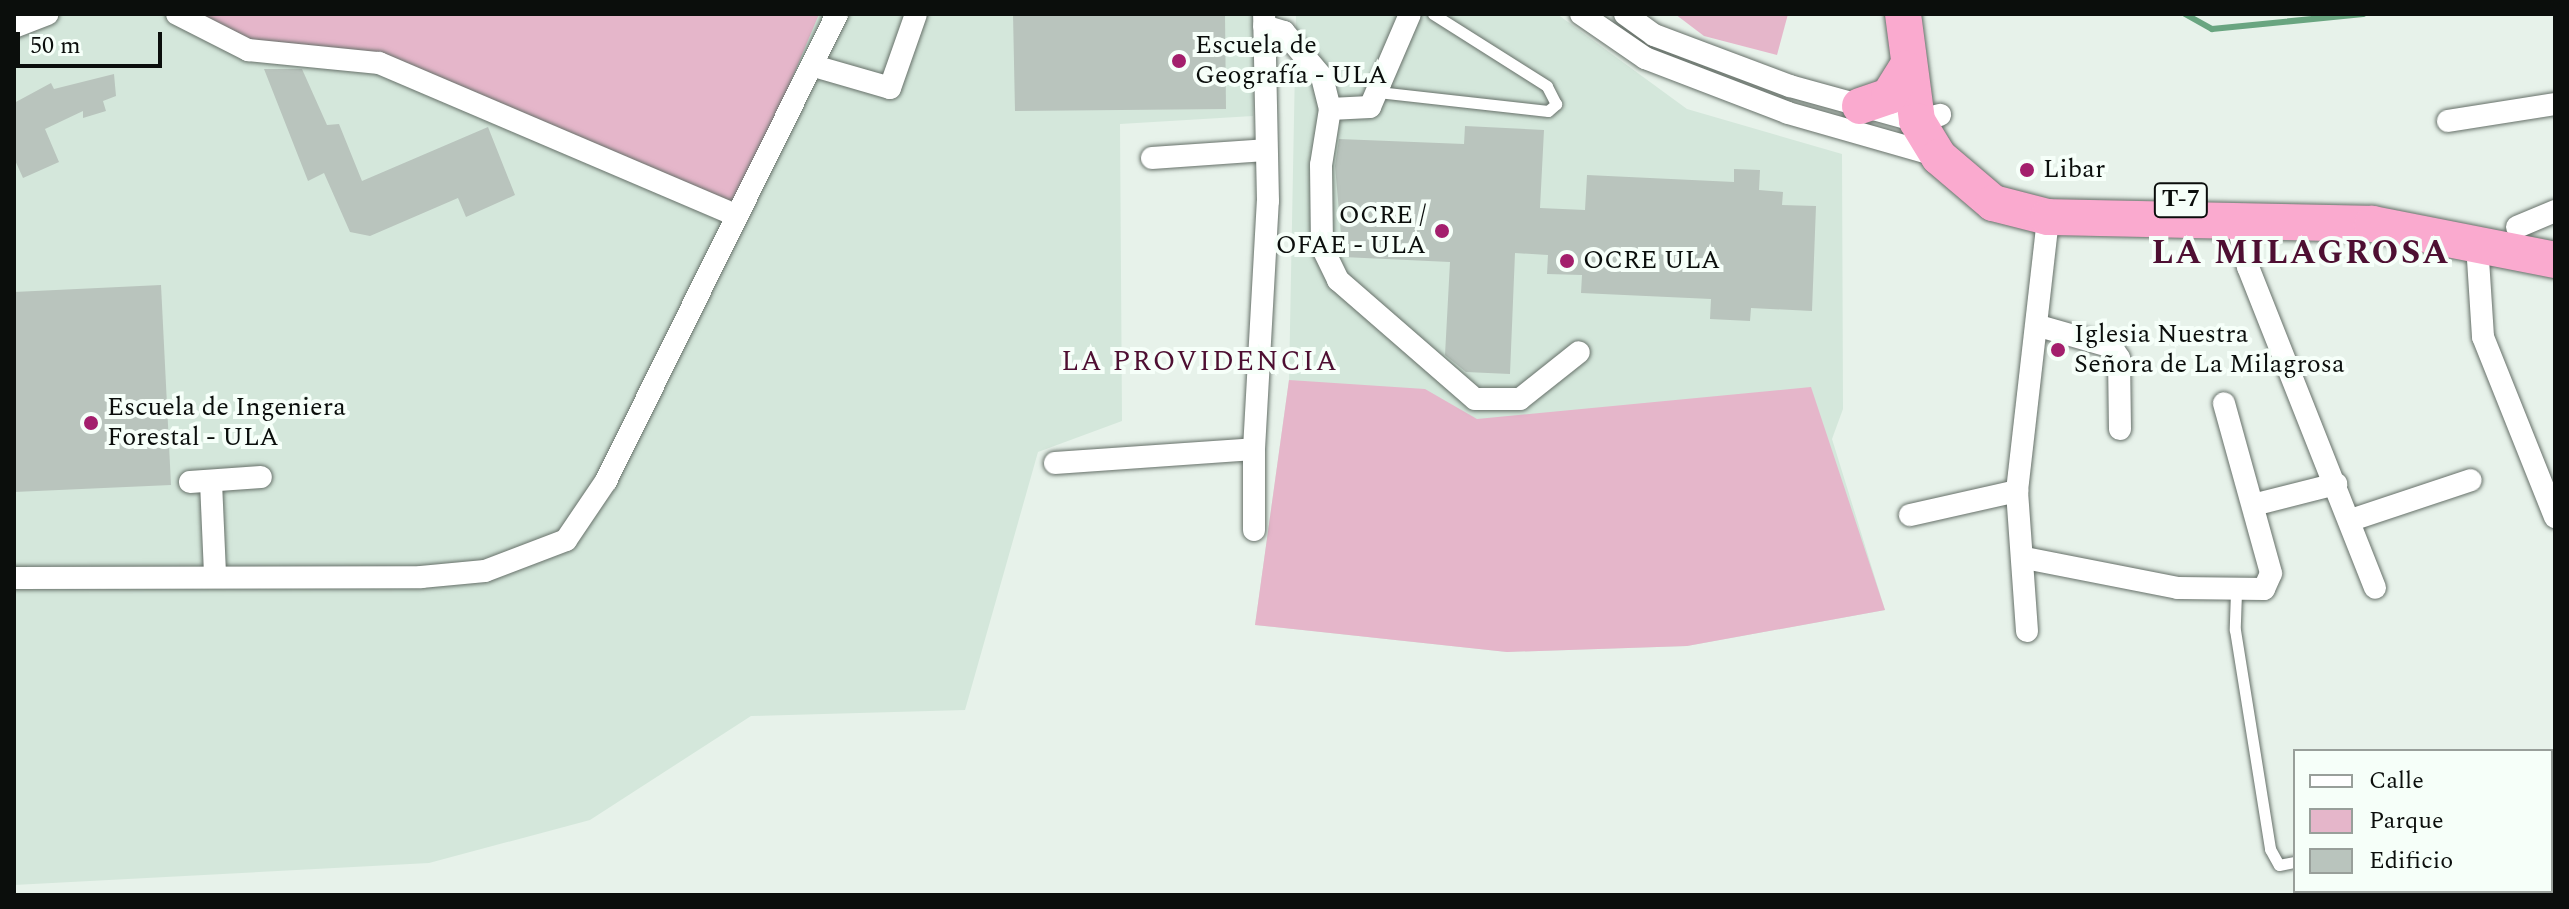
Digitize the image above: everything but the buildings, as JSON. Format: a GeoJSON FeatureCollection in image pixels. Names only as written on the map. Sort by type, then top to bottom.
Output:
{"type":"FeatureCollection","features":[{"type":"Feature","properties":{"kind":"highway","name":"T-7"},"geometry":{"type":"LineString","coordinates":[[1903,14],[1906,69],[1928,118],[1951,156],[1993,203],[2048,217],[2238,226],[2372,224],[2555,260]]}},
{"type":"Feature","properties":{"kind":"highway","name":"T-7"},"geometry":{"type":"LineString","coordinates":[[1922,14],[1928,118]]}},
{"type":"Feature","properties":{"kind":"highway"},"geometry":{"type":"LineString","coordinates":[[1860,106],[1889,96],[1906,69]]}},
{"type":"Feature","properties":{"kind":"highway","name":"T-7"},"geometry":{"type":"LineString","coordinates":[[1951,156],[2020,191],[2056,198],[2375,203],[2517,227],[2555,240]]}},
{"type":"Feature","properties":{"kind":"street"},"geometry":{"type":"LineString","coordinates":[[14,27],[48,14]]}},
{"type":"Feature","properties":{"kind":"street"},"geometry":{"type":"LineString","coordinates":[[177,14],[248,50],[379,63],[735,215]]}},
{"type":"Feature","properties":{"kind":"street"},"geometry":{"type":"LineString","coordinates":[[14,578],[215,573],[437,575],[485,571],[566,540],[606,481],[735,215],[814,66],[837,14]]}},
{"type":"Feature","properties":{"kind":"street"},"geometry":{"type":"LineString","coordinates":[[814,66],[890,88],[916,14]]}},
{"type":"Feature","properties":{"kind":"street"},"geometry":{"type":"LineString","coordinates":[[1330,109],[1365,109],[1378,92],[1410,14]]}},
{"type":"Feature","properties":{"kind":"street"},"geometry":{"type":"LineString","coordinates":[[1581,14],[1645,58],[1788,113],[1951,156]]}},
{"type":"Feature","properties":{"kind":"street"},"geometry":{"type":"LineString","coordinates":[[1625,14],[1654,35],[1860,106],[1928,118]]}},
{"type":"Feature","properties":{"kind":"street"},"geometry":{"type":"LineString","coordinates":[[1264,20],[1284,32],[1307,56],[1330,109],[1321,165],[1322,247],[1338,280],[1475,399],[1520,399],[1579,352]]}},
{"type":"Feature","properties":{"kind":"street"},"geometry":{"type":"LineString","coordinates":[[1254,530],[1265,150],[1264,20]]}},
{"type":"Feature","properties":{"kind":"street"},"geometry":{"type":"LineString","coordinates":[[2448,121],[2555,104]]}},
{"type":"Feature","properties":{"kind":"street"},"geometry":{"type":"LineString","coordinates":[[1152,158],[1265,150]]}},
{"type":"Feature","properties":{"kind":"street"},"geometry":{"type":"LineString","coordinates":[[2517,227],[2555,211]]}},
{"type":"Feature","properties":{"kind":"street"},"geometry":{"type":"LineString","coordinates":[[2027,631],[2025,558],[2017,491],[2039,326],[2048,217]]}},
{"type":"Feature","properties":{"kind":"street"},"geometry":{"type":"LineString","coordinates":[[2238,226],[2248,267],[2351,520],[2375,588]]}},
{"type":"Feature","properties":{"kind":"street"},"geometry":{"type":"LineString","coordinates":[[2477,244],[2483,337],[2555,517]]}},
{"type":"Feature","properties":{"kind":"street"},"geometry":{"type":"LineString","coordinates":[[2039,326],[2112,347],[2119,358],[2120,429]]}},
{"type":"Feature","properties":{"kind":"street"},"geometry":{"type":"LineString","coordinates":[[2025,558],[2256,593],[2271,573],[2224,403]]}},
{"type":"Feature","properties":{"kind":"street"},"geometry":{"type":"LineString","coordinates":[[1055,463],[1254,449]]}},
{"type":"Feature","properties":{"kind":"street"},"geometry":{"type":"LineString","coordinates":[[215,573],[201,482],[261,477]]}},
{"type":"Feature","properties":{"kind":"street"},"geometry":{"type":"LineString","coordinates":[[2351,520],[2471,480]]}},
{"type":"Feature","properties":{"kind":"street"},"geometry":{"type":"LineString","coordinates":[[2253,505],[2336,484]]}},
{"type":"Feature","properties":{"kind":"street"},"geometry":{"type":"LineString","coordinates":[[1910,515],[2017,491]]}},
{"type":"Feature","properties":{"kind":"lane"},"geometry":{"type":"LineString","coordinates":[[1378,92],[1548,111],[1556,104],[1547,86],[1433,14]]}},
{"type":"Feature","properties":{"kind":"lane"},"geometry":{"type":"LineString","coordinates":[[2236,592],[2235,630],[2270,849],[2279,865],[2293,862]]}},
{"type":"Feature","properties":{"kind":"shaded area"},"geometry":{"type":"Polygon","coordinates":[[[14,14],[1258,14],[1253,116],[1120,124],[1122,421],[1038,452],[965,710],[751,716],[590,820],[429,863],[14,885],[14,14]]]}},
{"type":"Feature","properties":{"kind":"shaded area","name":"OCRE ULA"},"geometry":{"type":"Polygon","coordinates":[[[1296,14],[1557,14],[1687,109],[1842,154],[1843,409],[1832,439],[1885,610],[1687,646],[1507,652],[1255,625],[1289,380],[1296,14]]]}},
{"type":"Feature","properties":{"kind":"green space"},"geometry":{"type":"Polygon","coordinates":[[[189,14],[819,14],[735,215],[379,63],[248,50],[189,14]]]}},
{"type":"Feature","properties":{"kind":"green space"},"geometry":{"type":"Polygon","coordinates":[[[1675,14],[1788,14],[1777,55],[1704,36],[1675,14]]]}},
{"type":"Feature","properties":{"kind":"green space"},"geometry":{"type":"Polygon","coordinates":[[[1289,380],[1425,389],[1477,419],[1811,387],[1885,610],[1687,646],[1507,652],[1255,625],[1289,380]]]}},
{"type":"Feature","properties":{"kind":"waterway"},"geometry":{"type":"LineString","coordinates":[[2185,14],[2212,29],[2363,14]]}},
{"type":"Feature","properties":{"kind":"place","name":"Escuela de Geografía - ULA"},"geometry":{"type":"Point","coordinates":[1179,61]}},
{"type":"Feature","properties":{"kind":"place","name":"Libar"},"geometry":{"type":"Point","coordinates":[2027,170]}},
{"type":"Feature","properties":{"kind":"place","name":"OCRE / OFAE - ULA"},"geometry":{"type":"Point","coordinates":[1442,231]}},
{"type":"Feature","properties":{"kind":"place","name":"OCRE ULA"},"geometry":{"type":"Point","coordinates":[1567,261]}},
{"type":"Feature","properties":{"kind":"place","name":"Iglesia Nuestra Señora de La Milagrosa"},"geometry":{"type":"Point","coordinates":[2058,350]}},
{"type":"Feature","properties":{"kind":"place","name":"Escuela de Ingeniera Forestal - ULA"},"geometry":{"type":"Point","coordinates":[91,423]}},
{"type":"Feature","properties":{"kind":"district","name":"LA MILAGROSA"},"geometry":{"type":"Point","coordinates":[2301,254]}},
{"type":"Feature","properties":{"kind":"district","name":"LA PROVIDENCIA"},"geometry":{"type":"Point","coordinates":[1200,362]}}]}
